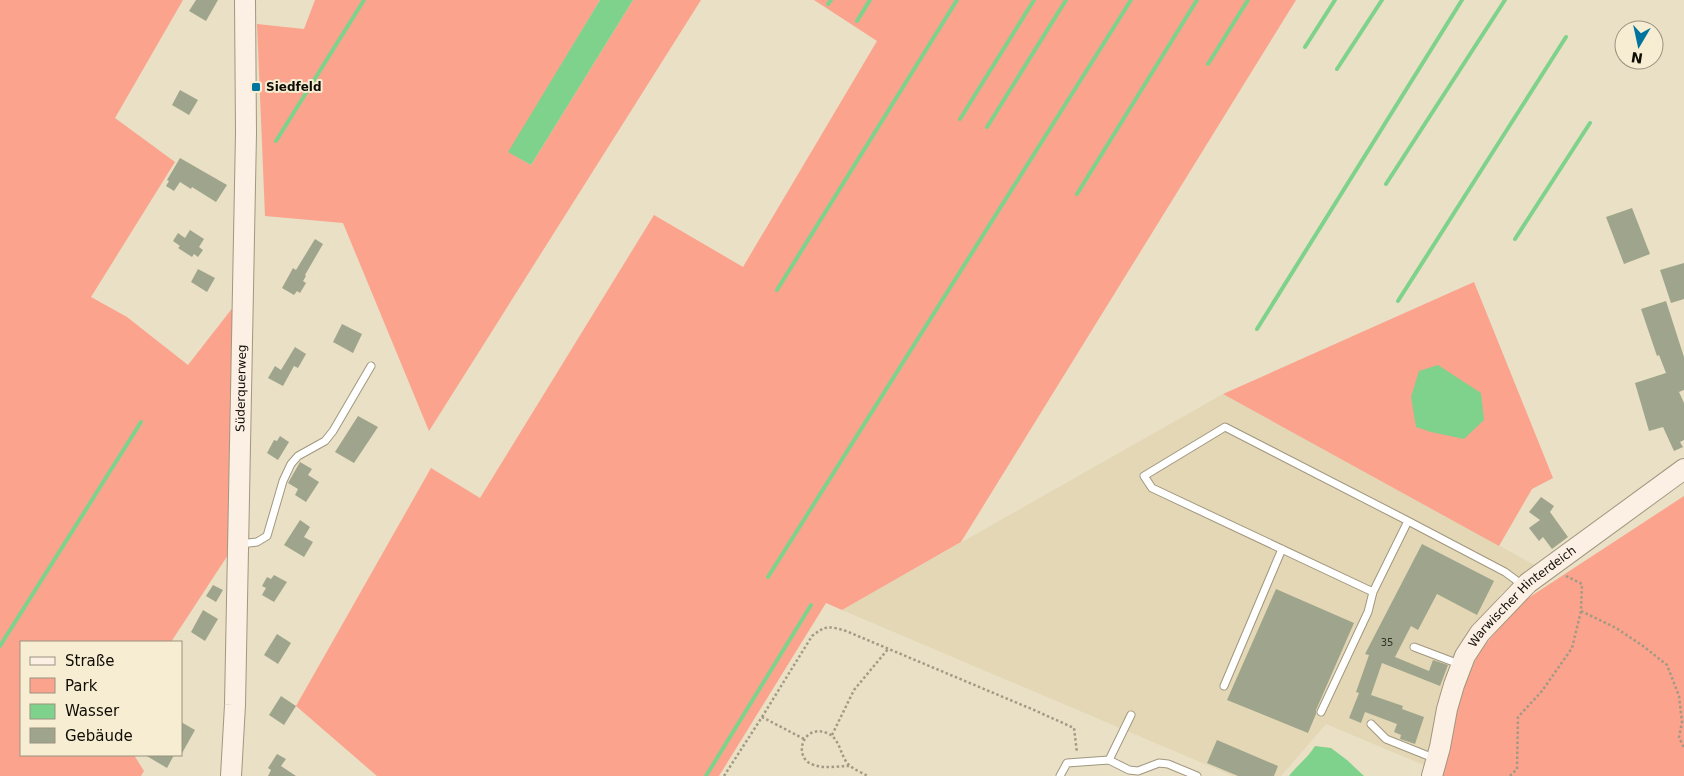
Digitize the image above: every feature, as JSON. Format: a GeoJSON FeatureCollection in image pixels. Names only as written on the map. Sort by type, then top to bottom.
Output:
{"type":"FeatureCollection","features":[{"type":"Feature","properties":{"kind":"street","name":"Süderquerweg"},"geometry":{"type":"LineString","coordinates":[[231,776],[238,544],[246,142],[245,0]]}},
{"type":"Feature","properties":{"kind":"street","name":"Warwischer Hinterdeich"},"geometry":{"type":"LineString","coordinates":[[1434,768],[1447,708],[1465,656],[1480,633],[1524,586],[1684,468]]}},
{"type":"Feature","properties":{"kind":"lane"},"geometry":{"type":"LineString","coordinates":[[238,544],[257,542],[267,536],[283,481],[291,464],[298,456],[325,441],[336,426],[371,366]]}},
{"type":"Feature","properties":{"kind":"lane"},"geometry":{"type":"LineString","coordinates":[[1373,592],[1152,488],[1144,476],[1225,427],[1506,572],[1524,586]]}},
{"type":"Feature","properties":{"kind":"lane"},"geometry":{"type":"LineString","coordinates":[[1321,712],[1368,612],[1373,592],[1408,520]]}},
{"type":"Feature","properties":{"kind":"lane"},"geometry":{"type":"LineString","coordinates":[[1224,686],[1282,549]]}},
{"type":"Feature","properties":{"kind":"lane"},"geometry":{"type":"LineString","coordinates":[[1414,647],[1462,665]]}},
{"type":"Feature","properties":{"kind":"lane"},"geometry":{"type":"LineString","coordinates":[[1109,760],[1131,715]]}},
{"type":"Feature","properties":{"kind":"lane"},"geometry":{"type":"LineString","coordinates":[[1371,724],[1386,739],[1434,768]]}},
{"type":"Feature","properties":{"kind":"lane"},"geometry":{"type":"LineString","coordinates":[[1060,776],[1067,763],[1109,760],[1129,770],[1138,771],[1159,764],[1168,764],[1197,776]]}},
{"type":"Feature","properties":{"kind":"path"},"geometry":{"type":"LineString","coordinates":[[1510,776],[1517,769],[1518,717],[1542,691],[1572,648],[1581,611],[1582,584],[1549,568]]}},
{"type":"Feature","properties":{"kind":"path"},"geometry":{"type":"LineString","coordinates":[[1581,611],[1616,628],[1643,646],[1666,665],[1679,696],[1682,722],[1679,736],[1684,748]]}},
{"type":"Feature","properties":{"kind":"path"},"geometry":{"type":"LineString","coordinates":[[724,776],[812,636],[822,628],[831,626],[888,648],[1074,728],[1078,763]]}},
{"type":"Feature","properties":{"kind":"path"},"geometry":{"type":"LineString","coordinates":[[832,735],[854,690],[888,648]]}},
{"type":"Feature","properties":{"kind":"path"},"geometry":{"type":"LineString","coordinates":[[762,717],[804,739]]}},
{"type":"Feature","properties":{"kind":"path"},"geometry":{"type":"LineString","coordinates":[[849,766],[832,735],[818,731],[806,736],[804,739],[802,745],[803,754],[806,761],[812,765],[820,767],[849,766],[868,776]]}},
{"type":"Feature","properties":{"kind":"shaded area"},"geometry":{"type":"Polygon","coordinates":[[[1223,394],[1542,569],[1501,593],[1466,646],[1426,766],[1326,724],[1281,776],[1233,776],[842,610],[1223,394]]]}},
{"type":"Feature","properties":{"kind":"green space"},"geometry":{"type":"Polygon","coordinates":[[[0,0],[183,0],[115,118],[175,162],[91,297],[127,317],[188,365],[234,306],[228,555],[172,641],[20,641],[20,756],[135,756],[144,771],[141,776],[0,776],[0,0]]]}},
{"type":"Feature","properties":{"kind":"green space"},"geometry":{"type":"Polygon","coordinates":[[[315,0],[600,0],[509,152],[531,165],[633,0],[701,0],[429,431],[343,223],[265,216],[257,24],[304,29],[315,0]]]}},
{"type":"Feature","properties":{"kind":"green space"},"geometry":{"type":"Polygon","coordinates":[[[814,0],[1296,0],[961,542],[842,610],[826,603],[719,776],[377,776],[296,706],[431,468],[480,498],[654,215],[743,267],[877,41],[814,0]]]}},
{"type":"Feature","properties":{"kind":"green space"},"geometry":{"type":"Polygon","coordinates":[[[1474,282],[1553,478],[1532,489],[1499,546],[1223,394],[1474,282]]]}},
{"type":"Feature","properties":{"kind":"green space"},"geometry":{"type":"Polygon","coordinates":[[[1684,496],[1684,776],[1439,776],[1445,764],[1461,692],[1479,652],[1519,604],[1684,496]]]}},
{"type":"Feature","properties":{"kind":"water"},"geometry":{"type":"Polygon","coordinates":[[[600,0],[633,0],[531,165],[508,152],[600,0]]]}},
{"type":"Feature","properties":{"kind":"water"},"geometry":{"type":"Polygon","coordinates":[[[1438,365],[1481,393],[1484,420],[1464,439],[1416,427],[1411,397],[1419,371],[1438,365]]]}},
{"type":"Feature","properties":{"kind":"water"},"geometry":{"type":"Polygon","coordinates":[[[1315,746],[1331,748],[1364,776],[1289,776],[1315,746]]]}},
{"type":"Feature","properties":{"kind":"building"},"geometry":{"type":"Polygon","coordinates":[[[196,0],[218,0],[206,21],[189,11],[196,0]]]}},
{"type":"Feature","properties":{"kind":"building"},"geometry":{"type":"Polygon","coordinates":[[[180,90],[198,100],[189,115],[172,105],[180,90]]]}},
{"type":"Feature","properties":{"kind":"building"},"geometry":{"type":"Polygon","coordinates":[[[180,158],[227,185],[216,202],[180,182],[174,191],[166,186],[169,181],[167,180],[180,158]]]}},
{"type":"Feature","properties":{"kind":"building"},"geometry":{"type":"Polygon","coordinates":[[[1632,208],[1650,254],[1624,264],[1606,217],[1632,208]]]}},
{"type":"Feature","properties":{"kind":"building"},"geometry":{"type":"Polygon","coordinates":[[[190,230],[204,239],[199,247],[203,250],[198,257],[194,254],[192,257],[178,248],[180,246],[173,241],[178,233],[185,238],[190,230]]]}},
{"type":"Feature","properties":{"kind":"building"},"geometry":{"type":"Polygon","coordinates":[[[315,239],[323,244],[305,275],[303,281],[306,283],[300,293],[297,291],[294,295],[282,288],[293,268],[296,270],[315,239]]]}},
{"type":"Feature","properties":{"kind":"building"},"geometry":{"type":"Polygon","coordinates":[[[1684,263],[1684,299],[1671,303],[1660,270],[1684,263]]]}},
{"type":"Feature","properties":{"kind":"building"},"geometry":{"type":"Polygon","coordinates":[[[198,269],[215,278],[207,292],[191,282],[198,269]]]}},
{"type":"Feature","properties":{"kind":"building"},"geometry":{"type":"Polygon","coordinates":[[[1666,301],[1684,357],[1684,390],[1679,392],[1684,403],[1684,440],[1680,442],[1683,447],[1674,451],[1663,427],[1649,431],[1635,383],[1666,373],[1659,355],[1657,356],[1641,309],[1666,301]]]}},
{"type":"Feature","properties":{"kind":"building"},"geometry":{"type":"Polygon","coordinates":[[[342,324],[362,334],[353,353],[333,342],[342,324]]]}},
{"type":"Feature","properties":{"kind":"building"},"geometry":{"type":"Polygon","coordinates":[[[295,347],[306,354],[298,368],[294,366],[283,386],[268,378],[275,366],[281,370],[295,347]]]}},
{"type":"Feature","properties":{"kind":"building"},"geometry":{"type":"Polygon","coordinates":[[[358,416],[378,427],[354,463],[335,452],[358,416]]]}},
{"type":"Feature","properties":{"kind":"building"},"geometry":{"type":"Polygon","coordinates":[[[280,436],[289,442],[278,460],[267,453],[274,440],[277,441],[280,436]]]}},
{"type":"Feature","properties":{"kind":"building"},"geometry":{"type":"Polygon","coordinates":[[[300,462],[312,469],[308,475],[319,482],[306,502],[295,495],[298,489],[288,483],[300,462]]]}},
{"type":"Feature","properties":{"kind":"building"},"geometry":{"type":"Polygon","coordinates":[[[1541,497],[1554,506],[1550,512],[1568,537],[1552,549],[1543,537],[1539,541],[1529,528],[1540,520],[1529,512],[1541,497]]]}},
{"type":"Feature","properties":{"kind":"building"},"geometry":{"type":"Polygon","coordinates":[[[300,520],[310,527],[304,537],[313,542],[304,557],[284,545],[300,520]]]}},
{"type":"Feature","properties":{"kind":"building"},"geometry":{"type":"Polygon","coordinates":[[[1422,544],[1494,581],[1477,615],[1437,594],[1418,630],[1411,626],[1395,657],[1429,671],[1433,660],[1448,665],[1440,686],[1382,663],[1371,695],[1403,706],[1402,709],[1424,717],[1415,744],[1400,739],[1401,735],[1394,732],[1397,724],[1365,712],[1361,723],[1349,718],[1359,693],[1356,692],[1369,655],[1365,654],[1422,544]]]}},
{"type":"Feature","properties":{"kind":"building"},"geometry":{"type":"Polygon","coordinates":[[[274,575],[287,582],[274,602],[262,595],[266,588],[262,586],[267,577],[271,579],[274,575]]]}},
{"type":"Feature","properties":{"kind":"building"},"geometry":{"type":"Polygon","coordinates":[[[213,585],[223,590],[216,602],[206,596],[213,585]]]}},
{"type":"Feature","properties":{"kind":"building"},"geometry":{"type":"Polygon","coordinates":[[[1276,589],[1354,623],[1308,733],[1227,700],[1276,589]]]}},
{"type":"Feature","properties":{"kind":"building"},"geometry":{"type":"Polygon","coordinates":[[[203,610],[218,619],[205,641],[191,632],[203,610]]]}},
{"type":"Feature","properties":{"kind":"building"},"geometry":{"type":"Polygon","coordinates":[[[277,634],[291,643],[278,664],[264,655],[277,634]]]}},
{"type":"Feature","properties":{"kind":"building"},"geometry":{"type":"Polygon","coordinates":[[[281,696],[296,706],[284,725],[269,715],[281,696]]]}},
{"type":"Feature","properties":{"kind":"building"},"geometry":{"type":"Polygon","coordinates":[[[182,723],[195,730],[182,753],[182,723]]]}},
{"type":"Feature","properties":{"kind":"building"},"geometry":{"type":"Polygon","coordinates":[[[1217,740],[1278,766],[1274,776],[1238,776],[1207,763],[1217,740]]]}},
{"type":"Feature","properties":{"kind":"building"},"geometry":{"type":"Polygon","coordinates":[[[277,754],[286,759],[281,766],[296,776],[268,776],[271,770],[268,768],[277,754]]]}},
{"type":"Feature","properties":{"kind":"building"},"geometry":{"type":"Polygon","coordinates":[[[147,756],[173,756],[167,768],[147,756]]]}},
{"type":"Feature","properties":{"kind":"waterway"},"geometry":{"type":"LineString","coordinates":[[276,141],[364,0]]}},
{"type":"Feature","properties":{"kind":"waterway"},"geometry":{"type":"LineString","coordinates":[[828,4],[831,0]]}},
{"type":"Feature","properties":{"kind":"waterway"},"geometry":{"type":"LineString","coordinates":[[857,21],[870,0]]}},
{"type":"Feature","properties":{"kind":"waterway"},"geometry":{"type":"LineString","coordinates":[[777,290],[957,0]]}},
{"type":"Feature","properties":{"kind":"waterway"},"geometry":{"type":"LineString","coordinates":[[960,119],[1034,0]]}},
{"type":"Feature","properties":{"kind":"waterway"},"geometry":{"type":"LineString","coordinates":[[987,127],[1066,0]]}},
{"type":"Feature","properties":{"kind":"waterway"},"geometry":{"type":"LineString","coordinates":[[768,577],[1131,0]]}},
{"type":"Feature","properties":{"kind":"waterway"},"geometry":{"type":"LineString","coordinates":[[1077,194],[1197,0]]}},
{"type":"Feature","properties":{"kind":"waterway"},"geometry":{"type":"LineString","coordinates":[[1208,64],[1248,0]]}},
{"type":"Feature","properties":{"kind":"waterway"},"geometry":{"type":"LineString","coordinates":[[1305,47],[1335,0]]}},
{"type":"Feature","properties":{"kind":"waterway"},"geometry":{"type":"LineString","coordinates":[[1337,69],[1382,0]]}},
{"type":"Feature","properties":{"kind":"waterway"},"geometry":{"type":"LineString","coordinates":[[1257,329],[1462,0]]}},
{"type":"Feature","properties":{"kind":"waterway"},"geometry":{"type":"LineString","coordinates":[[1386,184],[1505,0]]}},
{"type":"Feature","properties":{"kind":"waterway"},"geometry":{"type":"LineString","coordinates":[[1398,301],[1566,37]]}},
{"type":"Feature","properties":{"kind":"waterway"},"geometry":{"type":"LineString","coordinates":[[1515,239],[1590,123]]}},
{"type":"Feature","properties":{"kind":"waterway"},"geometry":{"type":"LineString","coordinates":[[0,646],[141,422]]}},
{"type":"Feature","properties":{"kind":"waterway"},"geometry":{"type":"LineString","coordinates":[[706,776],[811,605]]}},
{"type":"Feature","properties":{"kind":"place","name":"Siedfeld"},"geometry":{"type":"Point","coordinates":[256,87]}}]}
